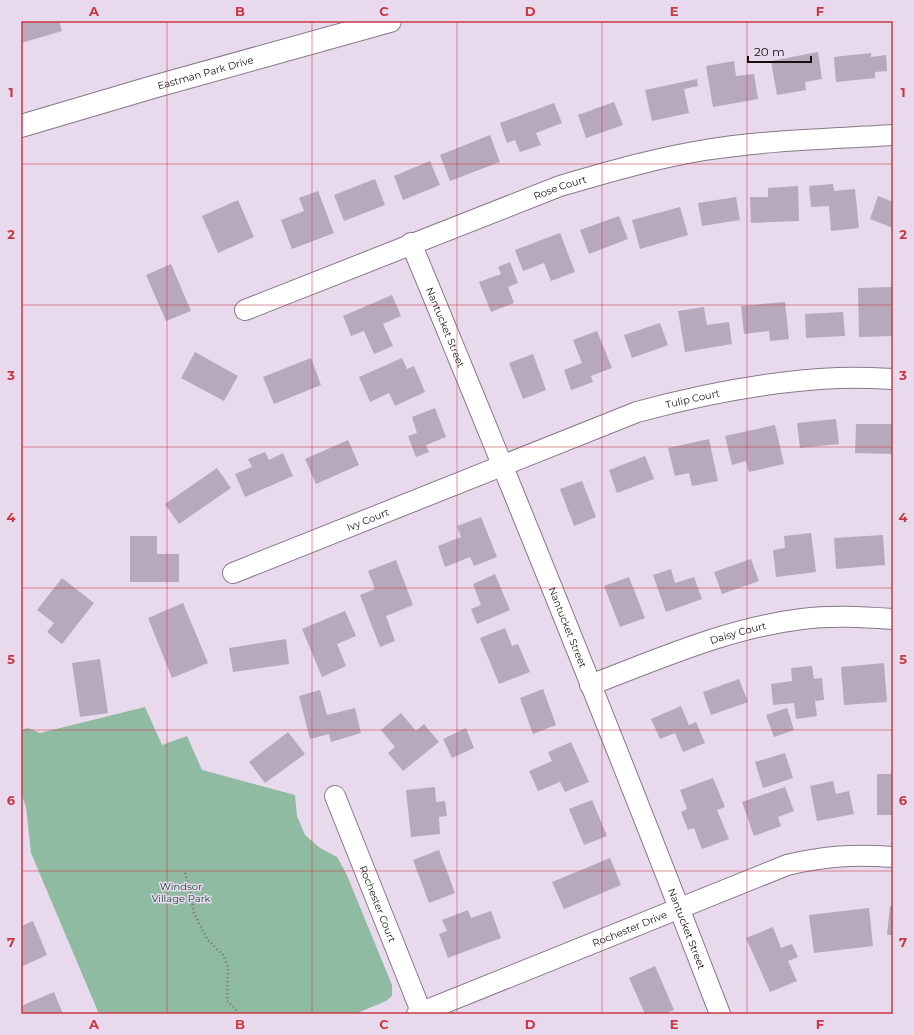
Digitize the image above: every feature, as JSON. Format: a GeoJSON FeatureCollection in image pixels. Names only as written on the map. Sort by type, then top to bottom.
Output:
{"type":"FeatureCollection","features":[{"type":"Feature","properties":{"kind":"street","name":"Eastman Park Drive"},"geometry":{"type":"LineString","coordinates":[[21,126],[152,87],[390,21]]}},
{"type":"Feature","properties":{"kind":"street","name":"Rose Court"},"geometry":{"type":"LineString","coordinates":[[245,310],[411,243],[560,186],[656,160],[705,150],[750,144],[893,135]]}},
{"type":"Feature","properties":{"kind":"street","name":"Nantucket Street"},"geometry":{"type":"LineString","coordinates":[[411,243],[680,908],[720,1014]]}},
{"type":"Feature","properties":{"kind":"street","name":"Tulip Court"},"geometry":{"type":"LineString","coordinates":[[502,465],[624,416],[684,399],[782,382],[840,377],[893,379]]}},
{"type":"Feature","properties":{"kind":"street","name":"Ivy Court"},"geometry":{"type":"LineString","coordinates":[[233,573],[502,465]]}},
{"type":"Feature","properties":{"kind":"street","name":"Daisy Court"},"geometry":{"type":"LineString","coordinates":[[590,685],[703,642],[776,622],[834,617],[893,619]]}},
{"type":"Feature","properties":{"kind":"street","name":"Rochester Court"},"geometry":{"type":"LineString","coordinates":[[335,796],[420,1013]]}},
{"type":"Feature","properties":{"kind":"street","name":"Rochester Drive"},"geometry":{"type":"LineString","coordinates":[[420,1013],[787,865],[816,858],[840,855],[893,857]]}},
{"type":"Feature","properties":{"kind":"path"},"geometry":{"type":"LineString","coordinates":[[185,873],[194,912],[206,938],[224,956],[229,984],[227,1001],[235,1008],[238,1014]]}},
{"type":"Feature","properties":{"kind":"green space","name":"Windsor Village Park"},"geometry":{"type":"Polygon","coordinates":[[[145,707],[162,745],[187,736],[202,770],[295,795],[297,816],[305,835],[320,848],[337,857],[346,873],[392,985],[392,996],[386,1001],[355,1014],[99,1014],[31,853],[26,807],[21,793],[21,730],[28,728],[40,733],[145,707]]]}},
{"type":"Feature","properties":{"kind":"building"},"geometry":{"type":"Polygon","coordinates":[[[21,21],[59,21],[62,31],[21,43],[21,21]]]}},
{"type":"Feature","properties":{"kind":"building"},"geometry":{"type":"Polygon","coordinates":[[[818,52],[822,79],[805,82],[806,90],[777,95],[771,61],[818,52]]]}},
{"type":"Feature","properties":{"kind":"building"},"geometry":{"type":"Polygon","coordinates":[[[871,53],[871,57],[886,55],[887,71],[875,72],[875,78],[836,82],[834,57],[871,53]]]}},
{"type":"Feature","properties":{"kind":"building"},"geometry":{"type":"Polygon","coordinates":[[[734,61],[736,76],[754,74],[758,99],[713,107],[706,66],[734,61]]]}},
{"type":"Feature","properties":{"kind":"building"},"geometry":{"type":"Polygon","coordinates":[[[697,79],[698,86],[684,89],[689,113],[652,121],[645,90],[697,79]]]}},
{"type":"Feature","properties":{"kind":"building"},"geometry":{"type":"Polygon","coordinates":[[[614,102],[623,125],[586,138],[578,115],[614,102]]]}},
{"type":"Feature","properties":{"kind":"building"},"geometry":{"type":"Polygon","coordinates":[[[554,103],[562,123],[536,133],[541,145],[520,152],[515,140],[507,143],[500,123],[554,103]]]}},
{"type":"Feature","properties":{"kind":"building"},"geometry":{"type":"Polygon","coordinates":[[[490,135],[500,162],[450,181],[440,155],[490,135]]]}},
{"type":"Feature","properties":{"kind":"building"},"geometry":{"type":"Polygon","coordinates":[[[430,161],[440,185],[403,200],[394,176],[430,161]]]}},
{"type":"Feature","properties":{"kind":"building"},"geometry":{"type":"Polygon","coordinates":[[[375,179],[385,205],[344,221],[334,195],[375,179]]]}},
{"type":"Feature","properties":{"kind":"building"},"geometry":{"type":"Polygon","coordinates":[[[833,184],[834,191],[855,189],[859,228],[831,231],[829,206],[811,207],[809,186],[833,184]]]}},
{"type":"Feature","properties":{"kind":"building"},"geometry":{"type":"Polygon","coordinates":[[[798,186],[799,221],[751,223],[750,197],[768,197],[768,188],[798,186]]]}},
{"type":"Feature","properties":{"kind":"building"},"geometry":{"type":"Polygon","coordinates":[[[318,191],[334,233],[292,249],[281,220],[304,211],[299,198],[318,191]]]}},
{"type":"Feature","properties":{"kind":"building"},"geometry":{"type":"Polygon","coordinates":[[[878,196],[893,202],[893,228],[870,219],[878,196]]]}},
{"type":"Feature","properties":{"kind":"building"},"geometry":{"type":"Polygon","coordinates":[[[736,197],[740,220],[702,226],[698,203],[736,197]]]}},
{"type":"Feature","properties":{"kind":"building"},"geometry":{"type":"Polygon","coordinates":[[[238,200],[254,237],[218,253],[202,216],[238,200]]]}},
{"type":"Feature","properties":{"kind":"building"},"geometry":{"type":"Polygon","coordinates":[[[680,207],[688,235],[640,249],[632,220],[680,207]]]}},
{"type":"Feature","properties":{"kind":"building"},"geometry":{"type":"Polygon","coordinates":[[[619,216],[628,239],[589,254],[580,230],[619,216]]]}},
{"type":"Feature","properties":{"kind":"building"},"geometry":{"type":"Polygon","coordinates":[[[560,233],[575,272],[551,281],[544,263],[523,271],[515,250],[560,233]]]}},
{"type":"Feature","properties":{"kind":"building"},"geometry":{"type":"Polygon","coordinates":[[[510,262],[518,283],[508,287],[514,303],[491,312],[479,282],[501,274],[498,267],[510,262]]]}},
{"type":"Feature","properties":{"kind":"building"},"geometry":{"type":"Polygon","coordinates":[[[171,264],[191,311],[166,321],[146,275],[171,264]]]}},
{"type":"Feature","properties":{"kind":"building"},"geometry":{"type":"Polygon","coordinates":[[[893,287],[893,336],[859,337],[858,288],[893,287]]]}},
{"type":"Feature","properties":{"kind":"building"},"geometry":{"type":"Polygon","coordinates":[[[392,295],[401,316],[383,324],[393,346],[374,354],[364,331],[351,336],[343,316],[392,295]]]}},
{"type":"Feature","properties":{"kind":"building"},"geometry":{"type":"Polygon","coordinates":[[[785,302],[789,339],[770,341],[769,331],[744,334],[741,306],[785,302]]]}},
{"type":"Feature","properties":{"kind":"building"},"geometry":{"type":"Polygon","coordinates":[[[704,307],[707,325],[729,322],[732,344],[685,352],[678,311],[704,307]]]}},
{"type":"Feature","properties":{"kind":"building"},"geometry":{"type":"Polygon","coordinates":[[[843,312],[845,336],[806,338],[805,314],[843,312]]]}},
{"type":"Feature","properties":{"kind":"building"},"geometry":{"type":"Polygon","coordinates":[[[660,323],[668,345],[632,358],[624,335],[660,323]]]}},
{"type":"Feature","properties":{"kind":"building"},"geometry":{"type":"Polygon","coordinates":[[[597,331],[612,368],[591,376],[593,382],[571,390],[564,370],[582,363],[573,340],[597,331]]]}},
{"type":"Feature","properties":{"kind":"building"},"geometry":{"type":"Polygon","coordinates":[[[195,352],[238,376],[224,401],[181,378],[195,352]]]}},
{"type":"Feature","properties":{"kind":"building"},"geometry":{"type":"Polygon","coordinates":[[[533,354],[546,390],[523,399],[509,363],[533,354]]]}},
{"type":"Feature","properties":{"kind":"building"},"geometry":{"type":"Polygon","coordinates":[[[311,358],[321,385],[274,404],[263,377],[311,358]]]}},
{"type":"Feature","properties":{"kind":"building"},"geometry":{"type":"Polygon","coordinates":[[[402,358],[407,369],[414,366],[425,392],[395,406],[389,393],[370,402],[359,377],[402,358]]]}},
{"type":"Feature","properties":{"kind":"building"},"geometry":{"type":"Polygon","coordinates":[[[435,408],[446,437],[426,445],[429,452],[416,457],[408,436],[417,433],[412,417],[435,408]]]}},
{"type":"Feature","properties":{"kind":"building"},"geometry":{"type":"Polygon","coordinates":[[[836,419],[839,444],[800,448],[797,423],[836,419]]]}},
{"type":"Feature","properties":{"kind":"building"},"geometry":{"type":"Polygon","coordinates":[[[856,424],[893,424],[893,454],[855,453],[856,424]]]}},
{"type":"Feature","properties":{"kind":"building"},"geometry":{"type":"Polygon","coordinates":[[[775,425],[784,464],[749,472],[746,461],[732,465],[725,436],[775,425]]]}},
{"type":"Feature","properties":{"kind":"building"},"geometry":{"type":"Polygon","coordinates":[[[709,439],[718,481],[692,486],[689,473],[675,476],[668,448],[709,439]]]}},
{"type":"Feature","properties":{"kind":"building"},"geometry":{"type":"Polygon","coordinates":[[[348,440],[359,465],[316,484],[305,459],[348,440]]]}},
{"type":"Feature","properties":{"kind":"building"},"geometry":{"type":"Polygon","coordinates":[[[265,452],[269,460],[283,453],[293,476],[245,497],[235,474],[252,467],[248,459],[265,452]]]}},
{"type":"Feature","properties":{"kind":"building"},"geometry":{"type":"Polygon","coordinates":[[[645,456],[654,479],[617,493],[609,470],[645,456]]]}},
{"type":"Feature","properties":{"kind":"building"},"geometry":{"type":"Polygon","coordinates":[[[217,468],[231,488],[179,524],[165,504],[217,468]]]}},
{"type":"Feature","properties":{"kind":"building"},"geometry":{"type":"Polygon","coordinates":[[[582,481],[596,517],[574,526],[560,489],[582,481]]]}},
{"type":"Feature","properties":{"kind":"building"},"geometry":{"type":"Polygon","coordinates":[[[481,517],[497,557],[474,566],[470,557],[445,567],[438,546],[461,537],[457,526],[481,517]]]}},
{"type":"Feature","properties":{"kind":"building"},"geometry":{"type":"Polygon","coordinates":[[[811,533],[816,572],[776,577],[773,550],[785,548],[784,536],[811,533]]]}},
{"type":"Feature","properties":{"kind":"building"},"geometry":{"type":"Polygon","coordinates":[[[883,535],[885,565],[836,569],[834,538],[883,535]]]}},
{"type":"Feature","properties":{"kind":"building"},"geometry":{"type":"Polygon","coordinates":[[[130,536],[157,536],[157,554],[179,554],[179,582],[130,582],[130,536]]]}},
{"type":"Feature","properties":{"kind":"building"},"geometry":{"type":"Polygon","coordinates":[[[751,559],[759,581],[722,594],[714,572],[751,559]]]}},
{"type":"Feature","properties":{"kind":"building"},"geometry":{"type":"Polygon","coordinates":[[[396,560],[413,605],[386,616],[395,641],[380,647],[360,595],[375,589],[368,571],[396,560]]]}},
{"type":"Feature","properties":{"kind":"building"},"geometry":{"type":"Polygon","coordinates":[[[671,569],[675,583],[694,577],[702,599],[666,612],[653,575],[671,569]]]}},
{"type":"Feature","properties":{"kind":"building"},"geometry":{"type":"Polygon","coordinates":[[[495,574],[510,610],[477,624],[471,609],[481,605],[473,584],[495,574]]]}},
{"type":"Feature","properties":{"kind":"building"},"geometry":{"type":"Polygon","coordinates":[[[629,577],[645,618],[620,627],[604,586],[629,577]]]}},
{"type":"Feature","properties":{"kind":"building"},"geometry":{"type":"Polygon","coordinates":[[[62,578],[94,603],[62,644],[47,632],[54,623],[37,610],[62,578]]]}},
{"type":"Feature","properties":{"kind":"building"},"geometry":{"type":"Polygon","coordinates":[[[183,603],[208,663],[172,678],[148,618],[183,603]]]}},
{"type":"Feature","properties":{"kind":"building"},"geometry":{"type":"Polygon","coordinates":[[[345,611],[356,636],[337,644],[346,666],[322,677],[302,629],[345,611]]]}},
{"type":"Feature","properties":{"kind":"building"},"geometry":{"type":"Polygon","coordinates":[[[505,628],[512,646],[518,644],[530,672],[499,684],[480,638],[505,628]]]}},
{"type":"Feature","properties":{"kind":"building"},"geometry":{"type":"Polygon","coordinates":[[[286,639],[289,664],[233,672],[229,648],[286,639]]]}},
{"type":"Feature","properties":{"kind":"building"},"geometry":{"type":"Polygon","coordinates":[[[100,659],[108,713],[80,717],[72,663],[100,659]]]}},
{"type":"Feature","properties":{"kind":"building"},"geometry":{"type":"Polygon","coordinates":[[[884,663],[887,702],[844,705],[841,667],[884,663]]]}},
{"type":"Feature","properties":{"kind":"building"},"geometry":{"type":"Polygon","coordinates":[[[812,666],[814,679],[822,678],[824,700],[815,701],[817,716],[796,719],[794,703],[773,705],[771,684],[792,681],[791,668],[812,666]]]}},
{"type":"Feature","properties":{"kind":"building"},"geometry":{"type":"Polygon","coordinates":[[[739,679],[748,702],[711,715],[703,692],[739,679]]]}},
{"type":"Feature","properties":{"kind":"building"},"geometry":{"type":"Polygon","coordinates":[[[543,689],[556,725],[533,734],[520,698],[543,689]]]}},
{"type":"Feature","properties":{"kind":"building"},"geometry":{"type":"Polygon","coordinates":[[[320,690],[327,715],[355,708],[361,733],[331,742],[329,734],[310,739],[299,696],[320,690]]]}},
{"type":"Feature","properties":{"kind":"building"},"geometry":{"type":"Polygon","coordinates":[[[681,706],[689,725],[696,722],[705,743],[683,752],[675,733],[660,739],[651,719],[681,706]]]}},
{"type":"Feature","properties":{"kind":"building"},"geometry":{"type":"Polygon","coordinates":[[[787,708],[794,730],[774,737],[766,715],[787,708]]]}},
{"type":"Feature","properties":{"kind":"building"},"geometry":{"type":"Polygon","coordinates":[[[401,713],[416,731],[424,724],[439,742],[403,771],[388,753],[395,747],[381,730],[401,713]]]}},
{"type":"Feature","properties":{"kind":"building"},"geometry":{"type":"Polygon","coordinates":[[[466,728],[474,748],[452,758],[443,739],[466,728]]]}},
{"type":"Feature","properties":{"kind":"building"},"geometry":{"type":"Polygon","coordinates":[[[288,732],[305,754],[265,783],[249,762],[288,732]]]}},
{"type":"Feature","properties":{"kind":"building"},"geometry":{"type":"Polygon","coordinates":[[[571,742],[589,782],[565,792],[560,782],[538,791],[529,771],[552,761],[548,752],[571,742]]]}},
{"type":"Feature","properties":{"kind":"building"},"geometry":{"type":"Polygon","coordinates":[[[785,753],[793,778],[763,788],[755,762],[785,753]]]}},
{"type":"Feature","properties":{"kind":"building"},"geometry":{"type":"Polygon","coordinates":[[[877,774],[893,774],[893,815],[877,815],[877,774]]]}},
{"type":"Feature","properties":{"kind":"building"},"geometry":{"type":"Polygon","coordinates":[[[713,778],[725,807],[717,810],[729,839],[702,849],[694,828],[688,830],[681,812],[687,809],[680,790],[713,778]]]}},
{"type":"Feature","properties":{"kind":"building"},"geometry":{"type":"Polygon","coordinates":[[[833,781],[836,794],[849,791],[854,814],[817,821],[810,786],[833,781]]]}},
{"type":"Feature","properties":{"kind":"building"},"geometry":{"type":"Polygon","coordinates":[[[435,787],[436,802],[445,801],[447,816],[439,817],[440,834],[411,837],[406,790],[435,787]]]}},
{"type":"Feature","properties":{"kind":"building"},"geometry":{"type":"Polygon","coordinates":[[[785,787],[794,811],[778,817],[781,826],[754,836],[742,802],[785,787]]]}},
{"type":"Feature","properties":{"kind":"building"},"geometry":{"type":"Polygon","coordinates":[[[592,800],[607,836],[584,845],[569,809],[592,800]]]}},
{"type":"Feature","properties":{"kind":"building"},"geometry":{"type":"Polygon","coordinates":[[[439,850],[455,893],[429,903],[413,860],[439,850]]]}},
{"type":"Feature","properties":{"kind":"building"},"geometry":{"type":"Polygon","coordinates":[[[610,858],[621,885],[564,909],[552,882],[610,858]]]}},
{"type":"Feature","properties":{"kind":"building"},"geometry":{"type":"Polygon","coordinates":[[[890,906],[893,907],[893,935],[887,935],[890,906]]]}},
{"type":"Feature","properties":{"kind":"building"},"geometry":{"type":"Polygon","coordinates":[[[869,908],[873,946],[814,953],[809,915],[869,908]]]}},
{"type":"Feature","properties":{"kind":"building"},"geometry":{"type":"Polygon","coordinates":[[[468,910],[471,918],[491,911],[501,938],[448,958],[439,934],[447,931],[442,920],[468,910]]]}},
{"type":"Feature","properties":{"kind":"building"},"geometry":{"type":"Polygon","coordinates":[[[33,921],[47,955],[21,967],[21,926],[33,921]]]}},
{"type":"Feature","properties":{"kind":"building"},"geometry":{"type":"Polygon","coordinates":[[[773,927],[781,948],[792,944],[798,957],[788,961],[797,981],[770,992],[746,938],[773,927]]]}},
{"type":"Feature","properties":{"kind":"building"},"geometry":{"type":"Polygon","coordinates":[[[655,966],[674,1010],[663,1014],[645,1014],[629,978],[655,966]]]}},
{"type":"Feature","properties":{"kind":"building"},"geometry":{"type":"Polygon","coordinates":[[[54,992],[63,1014],[22,1014],[21,1006],[54,992]]]}}]}
